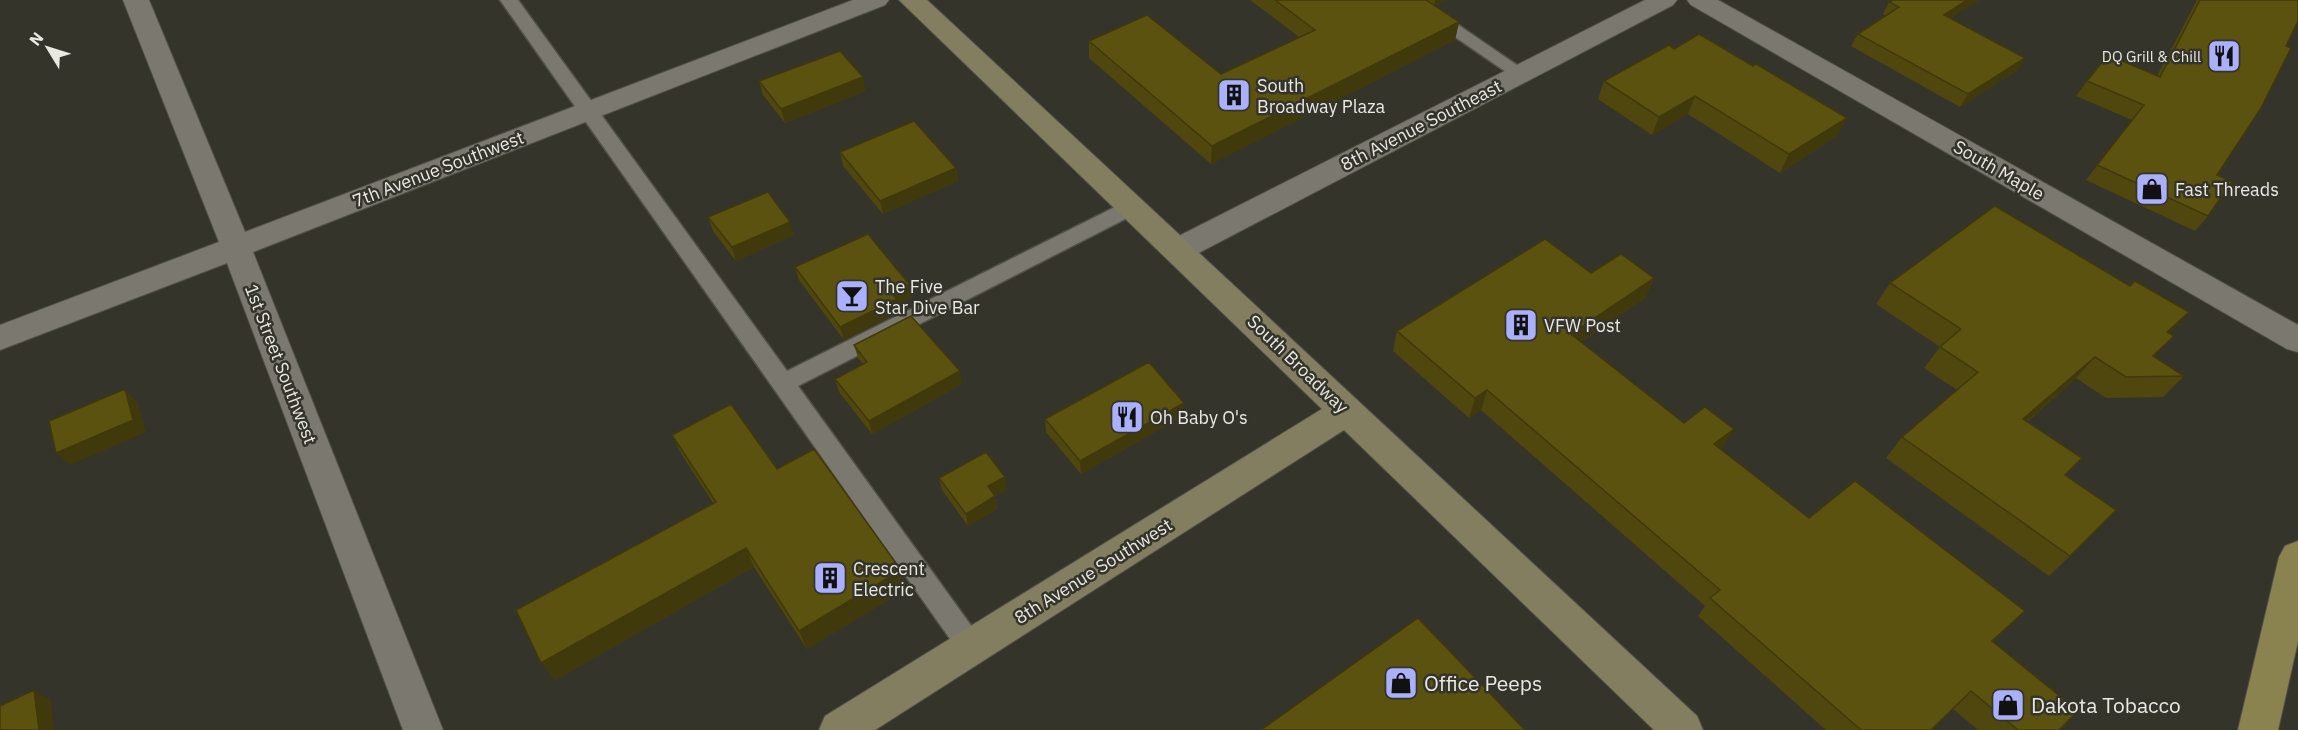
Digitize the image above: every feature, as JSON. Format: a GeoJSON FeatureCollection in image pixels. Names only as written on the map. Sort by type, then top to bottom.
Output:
{"type":"FeatureCollection","features":[{"type":"Feature","properties":{"kind":"main road"},"geometry":{"type":"LineString","coordinates":[[2258,730],[2298,557]]}},
{"type":"Feature","properties":{"kind":"street","name":"1st Street Southwest"},"geometry":{"type":"LineString","coordinates":[[136,0],[236,247],[423,730]]}},
{"type":"Feature","properties":{"kind":"street","name":"7th Avenue Southwest"},"geometry":{"type":"LineString","coordinates":[[0,338],[876,0]]}},
{"type":"Feature","properties":{"kind":"street","name":"South Broadway"},"geometry":{"type":"LineString","coordinates":[[912,0],[1683,730]]}},
{"type":"Feature","properties":{"kind":"street","name":"8th Avenue Southeast"},"geometry":{"type":"LineString","coordinates":[[1178,250],[1664,0]]}},
{"type":"Feature","properties":{"kind":"street","name":"South Maple"},"geometry":{"type":"LineString","coordinates":[[1700,0],[2298,340]]}},
{"type":"Feature","properties":{"kind":"street","name":"8th Avenue Southwest"},"geometry":{"type":"LineString","coordinates":[[839,730],[1347,411]]}},
{"type":"Feature","properties":{"kind":"lane"},"geometry":{"type":"LineString","coordinates":[[508,0],[971,647]]}},
{"type":"Feature","properties":{"kind":"lane"},"geometry":{"type":"LineString","coordinates":[[1410,0],[1521,74]]}},
{"type":"Feature","properties":{"kind":"lane"},"geometry":{"type":"LineString","coordinates":[[782,384],[1132,207]]}},
{"type":"Feature","properties":{"kind":"building"},"geometry":{"type":"Polygon","coordinates":[[[1275,0],[1426,0],[1459,22],[1212,146],[1089,41],[1147,15],[1221,74],[1315,30],[1275,0]]]}},
{"type":"Feature","properties":{"kind":"building"},"geometry":{"type":"Polygon","coordinates":[[[1893,0],[1967,0],[1944,15],[2025,58],[1968,94],[1858,34],[1899,7],[1889,2],[1893,0]]]}},
{"type":"Feature","properties":{"kind":"building"},"geometry":{"type":"Polygon","coordinates":[[[2200,0],[2298,0],[2298,21],[2286,46],[2291,48],[2261,108],[2217,175],[2232,182],[2208,216],[2097,165],[2144,105],[2087,81],[2108,55],[2160,77],[2200,0]]]}},
{"type":"Feature","properties":{"kind":"building"},"geometry":{"type":"Polygon","coordinates":[[[1699,34],[1753,66],[1756,64],[1847,118],[1789,154],[1695,96],[1659,117],[1604,81],[1669,45],[1674,49],[1699,34]]]}},
{"type":"Feature","properties":{"kind":"building"},"geometry":{"type":"Polygon","coordinates":[[[840,51],[863,77],[781,109],[759,81],[840,51]]]}},
{"type":"Feature","properties":{"kind":"building"},"geometry":{"type":"Polygon","coordinates":[[[914,121],[956,168],[880,201],[840,152],[914,121]]]}},
{"type":"Feature","properties":{"kind":"building"},"geometry":{"type":"Polygon","coordinates":[[[768,192],[790,222],[732,247],[708,217],[768,192]]]}},
{"type":"Feature","properties":{"kind":"building"},"geometry":{"type":"Polygon","coordinates":[[[1995,206],[2130,286],[2135,281],[2189,312],[2167,332],[2174,336],[2153,356],[2184,376],[2126,377],[2095,357],[2023,419],[2082,458],[2065,475],[2116,510],[2070,556],[1902,437],[1978,372],[1940,347],[1961,329],[1890,283],[1995,206]]]}},
{"type":"Feature","properties":{"kind":"building"},"geometry":{"type":"Polygon","coordinates":[[[868,234],[909,284],[891,293],[897,299],[840,327],[795,267],[868,234]]]}},
{"type":"Feature","properties":{"kind":"building"},"geometry":{"type":"Polygon","coordinates":[[[1545,239],[1591,273],[1621,254],[1654,278],[1571,334],[1684,423],[1705,407],[1734,429],[1714,444],[1809,518],[1855,481],[2025,611],[1992,641],[2078,711],[2059,730],[2018,730],[1971,691],[1931,730],[1861,730],[1710,598],[1720,590],[1487,390],[1475,398],[1397,331],[1545,239]]]}},
{"type":"Feature","properties":{"kind":"building"},"geometry":{"type":"Polygon","coordinates":[[[911,316],[960,371],[869,421],[835,379],[867,362],[854,345],[911,316]]]}},
{"type":"Feature","properties":{"kind":"building"},"geometry":{"type":"Polygon","coordinates":[[[1149,362],[1184,403],[1080,461],[1045,419],[1149,362]]]}},
{"type":"Feature","properties":{"kind":"building"},"geometry":{"type":"Polygon","coordinates":[[[125,389],[133,420],[56,453],[49,421],[125,389]]]}},
{"type":"Feature","properties":{"kind":"building","name":"Crescent Electric"},"geometry":{"type":"Polygon","coordinates":[[[731,404],[777,469],[814,449],[901,570],[799,631],[746,548],[541,663],[516,610],[716,502],[672,435],[731,404]]]}},
{"type":"Feature","properties":{"kind":"building"},"geometry":{"type":"Polygon","coordinates":[[[986,452],[1005,477],[988,486],[995,496],[966,514],[939,478],[986,452]]]}},
{"type":"Feature","properties":{"kind":"building","name":"Office Peeps"},"geometry":{"type":"Polygon","coordinates":[[[1418,618],[1525,730],[1261,730],[1418,618]]]}},
{"type":"Feature","properties":{"kind":"building"},"geometry":{"type":"Polygon","coordinates":[[[34,690],[39,730],[0,730],[0,706],[34,690]]]}},
{"type":"Feature","properties":{"kind":"place","name":"DQ Grill & Chill"},"geometry":{"type":"Point","coordinates":[2224,56]}},
{"type":"Feature","properties":{"kind":"place","name":"South Broadway Plaza"},"geometry":{"type":"Point","coordinates":[1234,95]}},
{"type":"Feature","properties":{"kind":"place","name":"Fast Threads"},"geometry":{"type":"Point","coordinates":[2152,189]}},
{"type":"Feature","properties":{"kind":"place","name":"The Five Star Dive Bar"},"geometry":{"type":"Point","coordinates":[852,296]}},
{"type":"Feature","properties":{"kind":"place","name":"VFW Post"},"geometry":{"type":"Point","coordinates":[1521,325]}},
{"type":"Feature","properties":{"kind":"place","name":"Oh Baby O's"},"geometry":{"type":"Point","coordinates":[1127,417]}},
{"type":"Feature","properties":{"kind":"place","name":"Crescent Electric"},"geometry":{"type":"Point","coordinates":[830,578]}},
{"type":"Feature","properties":{"kind":"place","name":"Office Peeps"},"geometry":{"type":"Point","coordinates":[1401,683]}},
{"type":"Feature","properties":{"kind":"place","name":"Dakota Tobacco"},"geometry":{"type":"Point","coordinates":[2008,705]}}]}
